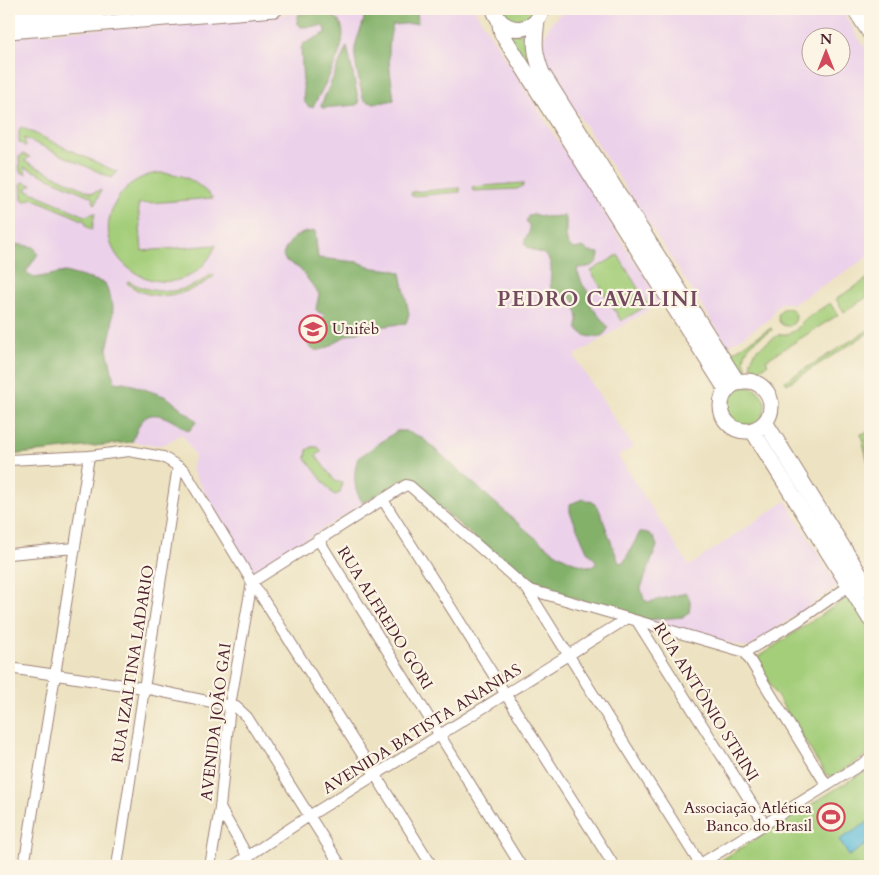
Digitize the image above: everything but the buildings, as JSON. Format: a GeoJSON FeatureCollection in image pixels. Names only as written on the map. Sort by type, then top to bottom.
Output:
{"type":"FeatureCollection","features":[{"type":"Feature","properties":{"kind":"main road"},"geometry":{"type":"LineString","coordinates":[[11,21],[99,9]]}},
{"type":"Feature","properties":{"kind":"main road"},"geometry":{"type":"LineString","coordinates":[[11,21],[275,9]]}},
{"type":"Feature","properties":{"kind":"main road"},"geometry":{"type":"LineString","coordinates":[[497,14],[506,26],[522,29],[530,26],[543,13]]}},
{"type":"Feature","properties":{"kind":"main road"},"geometry":{"type":"LineString","coordinates":[[543,13],[533,43],[535,57],[542,73],[732,387]]}},
{"type":"Feature","properties":{"kind":"main road"},"geometry":{"type":"LineString","coordinates":[[497,14],[502,34],[732,387]]}},
{"type":"Feature","properties":{"kind":"main road"},"geometry":{"type":"LineString","coordinates":[[751,382],[761,386],[766,391],[771,405],[768,417],[758,426],[737,429],[726,419],[722,405],[732,387],[751,382]]}},
{"type":"Feature","properties":{"kind":"main road"},"geometry":{"type":"LineString","coordinates":[[758,426],[870,619]]}},
{"type":"Feature","properties":{"kind":"main road"},"geometry":{"type":"LineString","coordinates":[[758,426],[870,591]]}},
{"type":"Feature","properties":{"kind":"street"},"geometry":{"type":"LineString","coordinates":[[854,9],[870,34]]}},
{"type":"Feature","properties":{"kind":"street"},"geometry":{"type":"LineString","coordinates":[[9,460],[89,456],[129,451],[163,457],[184,470],[252,582],[432,866]]}},
{"type":"Feature","properties":{"kind":"street"},"geometry":{"type":"LineString","coordinates":[[24,866],[89,456]]}},
{"type":"Feature","properties":{"kind":"street","name":"RUA IZALTINA LADARIO"},"geometry":{"type":"LineString","coordinates":[[117,866],[178,466]]}},
{"type":"Feature","properties":{"kind":"street"},"geometry":{"type":"LineString","coordinates":[[252,582],[403,486],[410,486],[528,589],[699,865],[870,759]]}},
{"type":"Feature","properties":{"kind":"street"},"geometry":{"type":"LineString","coordinates":[[383,500],[614,866]]}},
{"type":"Feature","properties":{"kind":"street","name":"RUA ALFREDO GORI"},"geometry":{"type":"LineString","coordinates":[[318,539],[521,866]]}},
{"type":"Feature","properties":{"kind":"street"},"geometry":{"type":"LineString","coordinates":[[9,554],[74,548]]}},
{"type":"Feature","properties":{"kind":"street","name":"AVENIDA JOÃO GAI"},"geometry":{"type":"LineString","coordinates":[[210,866],[220,808],[230,705],[252,582]]}},
{"type":"Feature","properties":{"kind":"street"},"geometry":{"type":"LineString","coordinates":[[745,652],[798,621],[850,586]]}},
{"type":"Feature","properties":{"kind":"street"},"geometry":{"type":"LineString","coordinates":[[528,589],[745,652],[826,786]]}},
{"type":"Feature","properties":{"kind":"street","name":"AVENIDA BATISTA ANANIAS"},"geometry":{"type":"LineString","coordinates":[[233,866],[309,816],[569,655],[632,620]]}},
{"type":"Feature","properties":{"kind":"street","name":"RUA ANTÔNIO STRINI"},"geometry":{"type":"LineString","coordinates":[[632,620],[764,823]]}},
{"type":"Feature","properties":{"kind":"street"},"geometry":{"type":"LineString","coordinates":[[9,668],[144,688],[230,705],[242,710],[341,866]]}},
{"type":"Feature","properties":{"kind":"street"},"geometry":{"type":"LineString","coordinates":[[220,808],[253,866]]}},
{"type":"Feature","properties":{"kind":"shaded area","name":"Unifeb"},"geometry":{"type":"Polygon","coordinates":[[[351,9],[474,9],[661,302],[574,356],[633,447],[618,456],[689,566],[786,501],[838,586],[748,648],[529,585],[406,478],[252,572],[191,469],[195,456],[182,434],[165,444],[157,445],[119,442],[9,455],[9,36],[351,9]]]}},
{"type":"Feature","properties":{"kind":"shaded area"},"geometry":{"type":"Polygon","coordinates":[[[576,9],[841,9],[870,56],[870,256],[795,303],[781,303],[775,308],[770,319],[728,346],[548,68],[542,55],[543,41],[548,27],[559,15],[576,9]]]}},
{"type":"Feature","properties":{"kind":"green space"},"geometry":{"type":"Polygon","coordinates":[[[417,9],[418,23],[393,25],[389,53],[394,100],[374,103],[363,99],[355,53],[356,43],[364,19],[364,10],[417,9]]]}},
{"type":"Feature","properties":{"kind":"green space"},"geometry":{"type":"Polygon","coordinates":[[[498,9],[537,9],[532,18],[513,24],[498,9]]]}},
{"type":"Feature","properties":{"kind":"green space"},"geometry":{"type":"Polygon","coordinates":[[[330,12],[341,25],[343,35],[341,45],[333,68],[322,90],[313,107],[309,107],[304,102],[301,48],[303,44],[326,33],[326,30],[323,26],[301,27],[298,24],[297,17],[299,14],[330,12]]]}},
{"type":"Feature","properties":{"kind":"green space"},"geometry":{"type":"Polygon","coordinates":[[[532,32],[538,77],[507,34],[532,32]]]}},
{"type":"Feature","properties":{"kind":"green space"},"geometry":{"type":"Polygon","coordinates":[[[347,46],[359,103],[356,105],[322,108],[321,105],[347,46]]]}},
{"type":"Feature","properties":{"kind":"green space"},"geometry":{"type":"Polygon","coordinates":[[[21,127],[117,172],[112,178],[24,138],[26,147],[19,142],[19,130],[21,127]]]}},
{"type":"Feature","properties":{"kind":"green space"},"geometry":{"type":"Polygon","coordinates":[[[23,154],[30,157],[24,161],[92,193],[101,190],[95,205],[92,197],[24,167],[26,174],[20,172],[19,157],[23,154]]]}},
{"type":"Feature","properties":{"kind":"green space"},"geometry":{"type":"Polygon","coordinates":[[[159,173],[183,176],[201,187],[213,198],[138,204],[142,251],[216,245],[201,268],[181,279],[159,281],[139,275],[122,262],[111,244],[109,222],[118,198],[126,188],[136,181],[159,173]]]}},
{"type":"Feature","properties":{"kind":"green space"},"geometry":{"type":"Polygon","coordinates":[[[21,183],[32,185],[25,189],[85,216],[95,213],[92,230],[86,226],[85,221],[32,198],[26,201],[22,200],[21,183]]]}},
{"type":"Feature","properties":{"kind":"green space"},"geometry":{"type":"Polygon","coordinates":[[[523,183],[523,186],[517,189],[473,191],[472,187],[523,183]]]}},
{"type":"Feature","properties":{"kind":"green space"},"geometry":{"type":"Polygon","coordinates":[[[460,188],[460,192],[411,195],[412,192],[460,188]]]}},
{"type":"Feature","properties":{"kind":"green space"},"geometry":{"type":"Polygon","coordinates":[[[533,214],[544,217],[564,216],[566,218],[568,244],[575,249],[583,247],[589,252],[599,253],[595,264],[590,267],[578,268],[577,271],[583,285],[592,297],[591,306],[608,327],[602,335],[592,337],[579,331],[573,299],[552,291],[550,283],[551,266],[548,258],[530,249],[524,243],[530,230],[526,221],[529,215],[533,214]]]}},
{"type":"Feature","properties":{"kind":"green space"},"geometry":{"type":"Polygon","coordinates":[[[315,231],[318,258],[358,262],[374,268],[394,270],[401,273],[409,314],[406,323],[345,336],[324,349],[317,350],[311,348],[308,344],[312,326],[319,323],[325,315],[316,309],[319,294],[300,269],[285,260],[283,255],[293,238],[303,233],[315,231]]]}},
{"type":"Feature","properties":{"kind":"green space"},"geometry":{"type":"Polygon","coordinates":[[[15,244],[34,247],[38,254],[26,272],[35,278],[65,272],[105,283],[113,306],[112,327],[107,349],[114,381],[117,383],[124,382],[167,397],[197,421],[189,431],[160,415],[154,415],[148,416],[141,422],[132,442],[9,455],[9,247],[15,244]]]}},
{"type":"Feature","properties":{"kind":"green space"},"geometry":{"type":"Polygon","coordinates":[[[618,255],[648,305],[621,321],[591,271],[618,255]]]}},
{"type":"Feature","properties":{"kind":"green space"},"geometry":{"type":"Polygon","coordinates":[[[212,274],[214,276],[205,283],[171,295],[148,294],[137,290],[127,283],[128,281],[149,289],[171,291],[192,286],[212,274]]]}},
{"type":"Feature","properties":{"kind":"green space"},"geometry":{"type":"Polygon","coordinates":[[[870,277],[870,295],[844,312],[836,299],[870,277]]]}},
{"type":"Feature","properties":{"kind":"green space"},"geometry":{"type":"Polygon","coordinates":[[[830,303],[838,315],[766,360],[768,364],[756,372],[751,364],[751,360],[756,350],[780,334],[788,334],[796,330],[805,319],[830,303]]]}},
{"type":"Feature","properties":{"kind":"green space"},"geometry":{"type":"Polygon","coordinates":[[[787,308],[793,311],[796,317],[793,323],[787,326],[781,323],[778,317],[781,311],[787,308]]]}},
{"type":"Feature","properties":{"kind":"green space"},"geometry":{"type":"Polygon","coordinates":[[[771,328],[772,330],[757,339],[747,349],[745,361],[752,378],[741,380],[728,355],[771,328]]]}},
{"type":"Feature","properties":{"kind":"green space"},"geometry":{"type":"Polygon","coordinates":[[[870,329],[870,332],[787,384],[785,381],[870,329]]]}},
{"type":"Feature","properties":{"kind":"green space"},"geometry":{"type":"Polygon","coordinates":[[[746,387],[759,393],[765,406],[759,419],[746,425],[733,419],[727,406],[733,393],[746,387]]]}},
{"type":"Feature","properties":{"kind":"green space"},"geometry":{"type":"Polygon","coordinates":[[[397,431],[405,431],[421,437],[514,520],[551,550],[578,564],[591,567],[595,565],[596,561],[587,551],[570,512],[570,504],[583,499],[593,502],[599,509],[619,563],[624,562],[640,532],[649,534],[653,537],[657,546],[641,588],[644,600],[649,602],[686,593],[690,600],[689,613],[683,617],[646,620],[529,585],[406,478],[363,503],[357,493],[355,481],[358,458],[397,431]]]}},
{"type":"Feature","properties":{"kind":"green space"},"geometry":{"type":"Polygon","coordinates":[[[870,431],[870,471],[861,434],[870,431]]]}},
{"type":"Feature","properties":{"kind":"green space"},"geometry":{"type":"Polygon","coordinates":[[[312,447],[318,447],[322,451],[316,456],[335,481],[342,483],[340,493],[335,495],[332,493],[306,459],[307,450],[312,447]]]}},
{"type":"Feature","properties":{"kind":"green space"},"geometry":{"type":"Polygon","coordinates":[[[848,597],[870,624],[870,753],[834,776],[826,775],[756,662],[758,657],[848,597]]]}},
{"type":"Feature","properties":{"kind":"green space","name":"Associação Atlética Banco do Brasil"},"geometry":{"type":"Polygon","coordinates":[[[870,768],[870,866],[712,866],[870,768]]]}},
{"type":"Feature","properties":{"kind":"water"},"geometry":{"type":"Polygon","coordinates":[[[870,821],[870,842],[849,856],[839,840],[870,821]]]}},
{"type":"Feature","properties":{"kind":"place","name":"Unifeb"},"geometry":{"type":"Point","coordinates":[313,329]}},
{"type":"Feature","properties":{"kind":"place","name":"Associação Atlética Banco do Brasil"},"geometry":{"type":"Point","coordinates":[831,817]}},
{"type":"Feature","properties":{"kind":"district","name":"PEDRO CAVALINI"},"geometry":{"type":"Point","coordinates":[598,299]}}]}
